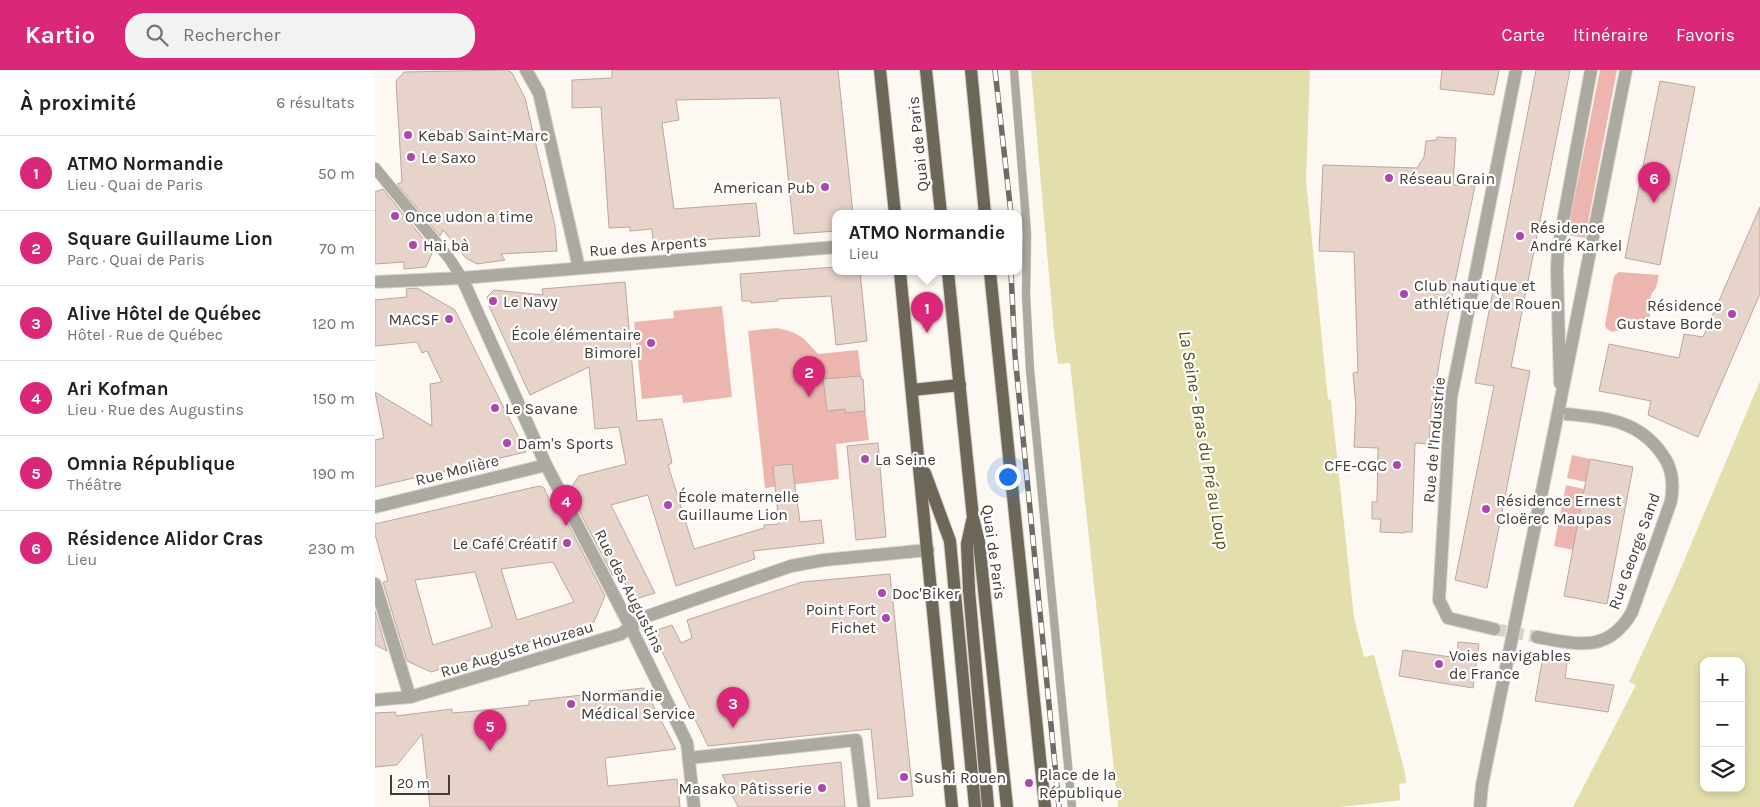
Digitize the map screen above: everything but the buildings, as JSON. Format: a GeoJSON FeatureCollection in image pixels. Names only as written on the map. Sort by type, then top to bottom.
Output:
{"type":"FeatureCollection","features":[{"type":"Feature","properties":{"kind":"main road","name":"Quai de Paris"},"geometry":{"type":"LineString","coordinates":[[880,70],[895,210]]}},
{"type":"Feature","properties":{"kind":"main road","name":"Quai de Paris"},"geometry":{"type":"LineString","coordinates":[[926,70],[941,210]]}},
{"type":"Feature","properties":{"kind":"main road"},"geometry":{"type":"LineString","coordinates":[[971,70],[985,210]]}},
{"type":"Feature","properties":{"kind":"main road"},"geometry":{"type":"LineString","coordinates":[[901,275],[952,807]]}},
{"type":"Feature","properties":{"kind":"main road","name":"Quai de Paris"},"geometry":{"type":"LineString","coordinates":[[947,275],[973,518],[979,542],[1007,807]]}},
{"type":"Feature","properties":{"kind":"main road"},"geometry":{"type":"LineString","coordinates":[[990,275],[1045,807]]}},
{"type":"Feature","properties":{"kind":"main road"},"geometry":{"type":"LineString","coordinates":[[912,390],[960,386]]}},
{"type":"Feature","properties":{"kind":"main road"},"geometry":{"type":"LineString","coordinates":[[919,457],[950,541],[975,807]]}},
{"type":"Feature","properties":{"kind":"main road"},"geometry":{"type":"LineString","coordinates":[[973,518],[967,544],[969,590],[988,807]]}},
{"type":"Feature","properties":{"kind":"street"},"geometry":{"type":"LineString","coordinates":[[526,70],[539,93],[579,268]]}},
{"type":"Feature","properties":{"kind":"street","name":"Rue de l'Industrie"},"geometry":{"type":"LineString","coordinates":[[1494,629],[1448,618],[1439,600],[1451,398],[1516,70]]}},
{"type":"Feature","properties":{"kind":"street"},"geometry":{"type":"LineString","coordinates":[[1559,408],[1558,249],[1591,70]]}},
{"type":"Feature","properties":{"kind":"street"},"geometry":{"type":"LineString","coordinates":[[1480,807],[1482,785],[1627,70]]}},
{"type":"Feature","properties":{"kind":"street","name":"Rue des Augustins"},"geometry":{"type":"LineString","coordinates":[[375,168],[449,258],[462,278],[546,465],[630,626],[687,743],[694,807]]}},
{"type":"Feature","properties":{"kind":"street","name":"Rue des Arpents"},"geometry":{"type":"LineString","coordinates":[[375,282],[462,278],[832,247]]}},
{"type":"Feature","properties":{"kind":"street","name":"Rue George Sand"},"geometry":{"type":"LineString","coordinates":[[1537,637],[1579,644],[1591,644],[1608,638],[1623,626],[1632,612],[1673,491],[1672,474],[1666,458],[1643,433],[1623,423],[1559,408]]}},
{"type":"Feature","properties":{"kind":"street","name":"Rue Molière"},"geometry":{"type":"LineString","coordinates":[[375,507],[546,465]]}},
{"type":"Feature","properties":{"kind":"street","name":"Rue Auguste Houzeau"},"geometry":{"type":"LineString","coordinates":[[375,700],[410,697],[621,634],[650,614],[791,566],[824,560],[928,550]]}},
{"type":"Feature","properties":{"kind":"street"},"geometry":{"type":"LineString","coordinates":[[375,584],[410,697]]}},
{"type":"Feature","properties":{"kind":"street"},"geometry":{"type":"LineString","coordinates":[[689,758],[856,740],[864,807]]}},
{"type":"Feature","properties":{"kind":"lane"},"geometry":{"type":"LineString","coordinates":[[1014,70],[1027,233],[1026,295],[1030,370],[1072,807]]}},
{"type":"Feature","properties":{"kind":"shaded area"},"geometry":{"type":"Polygon","coordinates":[[[1600,70],[1617,70],[1585,238],[1567,235],[1600,70]]]}},
{"type":"Feature","properties":{"kind":"shaded area"},"geometry":{"type":"Polygon","coordinates":[[[1619,272],[1659,275],[1656,288],[1650,299],[1650,323],[1612,332],[1605,325],[1614,276],[1619,272]]]}},
{"type":"Feature","properties":{"kind":"shaded area"},"geometry":{"type":"Polygon","coordinates":[[[722,306],[732,397],[683,403],[682,395],[642,399],[634,322],[674,318],[673,311],[722,306]]]}},
{"type":"Feature","properties":{"kind":"shaded area"},"geometry":{"type":"Polygon","coordinates":[[[777,328],[801,336],[818,354],[858,350],[869,440],[836,444],[839,479],[765,488],[748,331],[777,328]]]}},
{"type":"Feature","properties":{"kind":"shaded area"},"geometry":{"type":"Polygon","coordinates":[[[1572,455],[1590,459],[1586,482],[1567,478],[1572,455]]]}},
{"type":"Feature","properties":{"kind":"shaded area"},"geometry":{"type":"Polygon","coordinates":[[[1566,485],[1584,489],[1573,550],[1554,546],[1566,485]]]}},
{"type":"Feature","properties":{"kind":"water","name":"La Seine - Bras du Pré au Loup"},"geometry":{"type":"Polygon","coordinates":[[[1031,70],[1310,70],[1306,180],[1327,390],[1328,399],[1331,400],[1354,618],[1364,657],[1374,655],[1405,773],[1406,783],[1399,784],[1401,807],[1118,807],[1070,363],[1058,364],[1054,332],[1031,70]]]}},
{"type":"Feature","properties":{"kind":"water"},"geometry":{"type":"Polygon","coordinates":[[[1760,381],[1760,807],[1573,807],[1636,685],[1629,682],[1678,575],[1760,381]]]}},
{"type":"Feature","properties":{"kind":"pier"},"geometry":{"type":"Polygon","coordinates":[[[1403,800],[1404,807],[1340,807],[1403,800]]]}},
{"type":"Feature","properties":{"kind":"tunnel"},"geometry":{"type":"LineString","coordinates":[[1494,629],[1537,637]]}},
{"type":"Feature","properties":{"kind":"railway"},"geometry":{"type":"LineString","coordinates":[[995,70],[1011,210]]}},
{"type":"Feature","properties":{"kind":"railway"},"geometry":{"type":"LineString","coordinates":[[1011,275],[1015,355],[1059,807]]}},
{"type":"Feature","properties":{"kind":"place","name":"Kebab Saint-Marc"},"geometry":{"type":"Point","coordinates":[408,135]}},
{"type":"Feature","properties":{"kind":"place","name":"Le Saxo"},"geometry":{"type":"Point","coordinates":[411,157]}},
{"type":"Feature","properties":{"kind":"place","name":"Réseau Grain"},"geometry":{"type":"Point","coordinates":[1389,178]}},
{"type":"Feature","properties":{"kind":"place","name":"American Pub"},"geometry":{"type":"Point","coordinates":[825,187]}},
{"type":"Feature","properties":{"kind":"place","name":"Résidence Alidor Cras"},"geometry":{"type":"Point","coordinates":[1654,203]}},
{"type":"Feature","properties":{"kind":"place","name":"Once udon a time"},"geometry":{"type":"Point","coordinates":[395,216]}},
{"type":"Feature","properties":{"kind":"place","name":"Résidence André Karkel"},"geometry":{"type":"Point","coordinates":[1520,236]}},
{"type":"Feature","properties":{"kind":"place","name":"Hai bà"},"geometry":{"type":"Point","coordinates":[413,245]}},
{"type":"Feature","properties":{"kind":"place","name":"Club nautique et athlétique de Rouen"},"geometry":{"type":"Point","coordinates":[1404,294]}},
{"type":"Feature","properties":{"kind":"place","name":"Le Navy"},"geometry":{"type":"Point","coordinates":[493,301]}},
{"type":"Feature","properties":{"kind":"place","name":"Résidence Gustave Borde"},"geometry":{"type":"Point","coordinates":[1732,314]}},
{"type":"Feature","properties":{"kind":"place","name":"MACSF"},"geometry":{"type":"Point","coordinates":[449,319]}},
{"type":"Feature","properties":{"kind":"place","name":"ATMO Normandie"},"geometry":{"type":"Point","coordinates":[927,333]}},
{"type":"Feature","properties":{"kind":"place","name":"École élémentaire Bimorel"},"geometry":{"type":"Point","coordinates":[651,343]}},
{"type":"Feature","properties":{"kind":"place","name":"Square Guillaume Lion"},"geometry":{"type":"Point","coordinates":[809,397]}},
{"type":"Feature","properties":{"kind":"place","name":"Le Savane"},"geometry":{"type":"Point","coordinates":[495,408]}},
{"type":"Feature","properties":{"kind":"place","name":"Dam's Sports"},"geometry":{"type":"Point","coordinates":[507,443]}},
{"type":"Feature","properties":{"kind":"place","name":"La Seine"},"geometry":{"type":"Point","coordinates":[865,459]}},
{"type":"Feature","properties":{"kind":"place","name":"CFE-CGC"},"geometry":{"type":"Point","coordinates":[1397,465]}},
{"type":"Feature","properties":{"kind":"place","name":"École maternelle Guillaume Lion"},"geometry":{"type":"Point","coordinates":[668,505]}},
{"type":"Feature","properties":{"kind":"place","name":"Résidence Ernest Cloërec Maupas"},"geometry":{"type":"Point","coordinates":[1486,509]}},
{"type":"Feature","properties":{"kind":"place","name":"Ari Kofman"},"geometry":{"type":"Point","coordinates":[566,526]}},
{"type":"Feature","properties":{"kind":"place","name":"Le Café Créatif"},"geometry":{"type":"Point","coordinates":[567,543]}},
{"type":"Feature","properties":{"kind":"place","name":"Doc'Biker"},"geometry":{"type":"Point","coordinates":[882,593]}},
{"type":"Feature","properties":{"kind":"place","name":"Point Fort Fichet"},"geometry":{"type":"Point","coordinates":[886,618]}},
{"type":"Feature","properties":{"kind":"place","name":"Voies navigables de France"},"geometry":{"type":"Point","coordinates":[1439,664]}},
{"type":"Feature","properties":{"kind":"place","name":"Normandie Médical Service"},"geometry":{"type":"Point","coordinates":[571,704]}},
{"type":"Feature","properties":{"kind":"place","name":"Alive Hôtel de Québec"},"geometry":{"type":"Point","coordinates":[733,728]}},
{"type":"Feature","properties":{"kind":"place","name":"Omnia République"},"geometry":{"type":"Point","coordinates":[490,751]}},
{"type":"Feature","properties":{"kind":"place","name":"Sushi Rouen"},"geometry":{"type":"Point","coordinates":[904,777]}},
{"type":"Feature","properties":{"kind":"place","name":"Place de la République"},"geometry":{"type":"Point","coordinates":[1029,783]}},
{"type":"Feature","properties":{"kind":"place","name":"Masako Pâtisserie"},"geometry":{"type":"Point","coordinates":[822,788]}}]}
